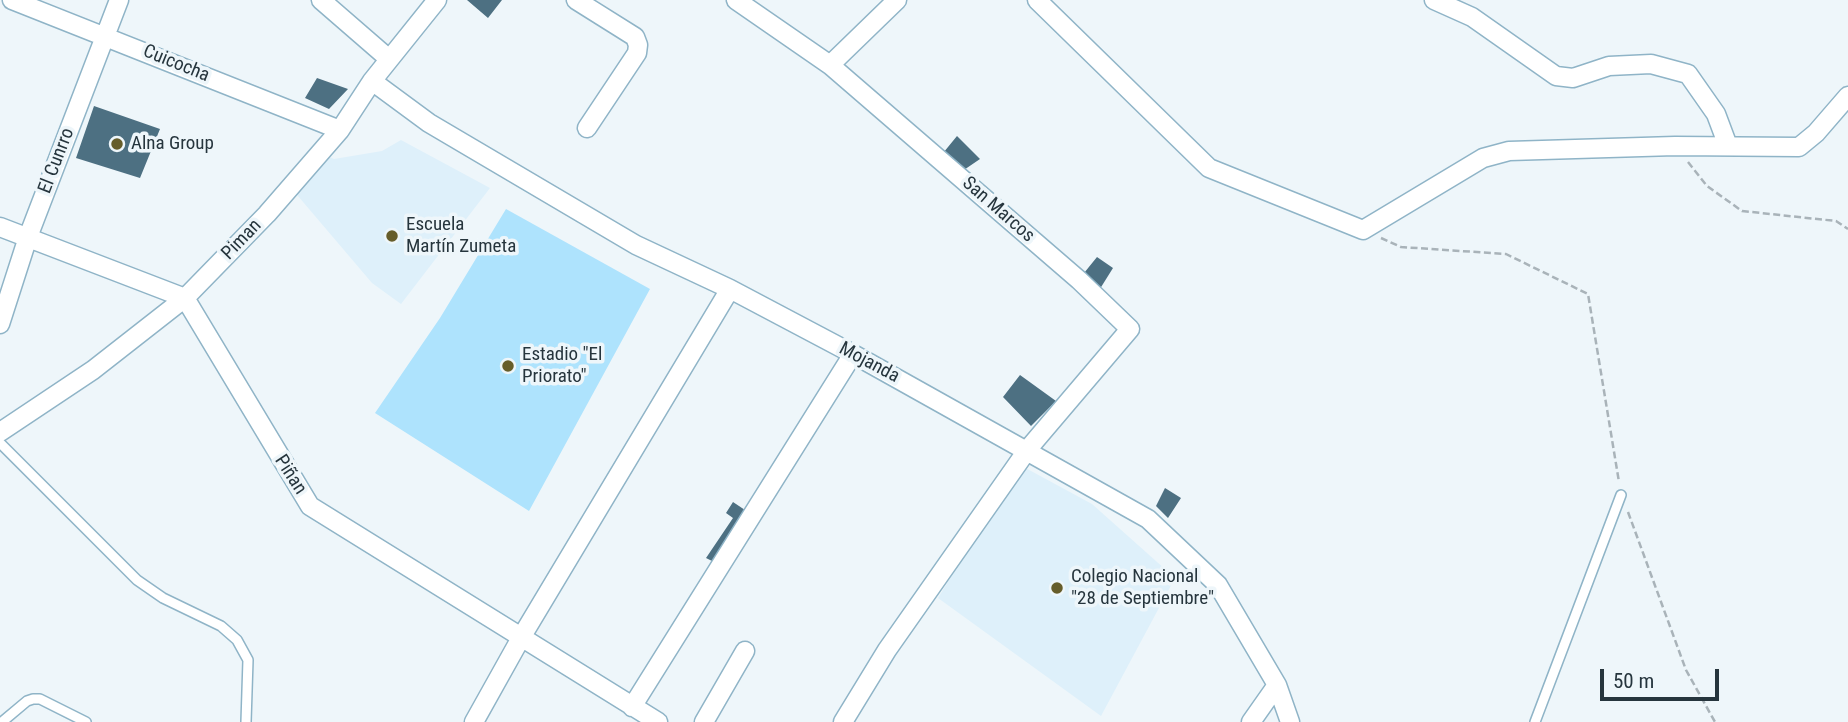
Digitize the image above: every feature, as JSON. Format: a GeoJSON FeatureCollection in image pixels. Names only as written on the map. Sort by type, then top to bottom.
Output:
{"type":"FeatureCollection","features":[{"type":"Feature","properties":{"kind":"street","name":"Cuicocha"},"geometry":{"type":"LineString","coordinates":[[12,0],[105,34],[340,130]]}},
{"type":"Feature","properties":{"kind":"street","name":"El Cunrro"},"geometry":{"type":"LineString","coordinates":[[0,324],[28,237],[119,0]]}},
{"type":"Feature","properties":{"kind":"street"},"geometry":{"type":"LineString","coordinates":[[321,0],[389,59]]}},
{"type":"Feature","properties":{"kind":"street","name":"Piman"},"geometry":{"type":"LineString","coordinates":[[0,432],[93,370],[185,298],[267,214],[340,130],[372,81],[437,0]]}},
{"type":"Feature","properties":{"kind":"street"},"geometry":{"type":"LineString","coordinates":[[576,0],[635,37],[638,45],[637,53],[587,128]]}},
{"type":"Feature","properties":{"kind":"street","name":"San Marcos"},"geometry":{"type":"LineString","coordinates":[[736,0],[830,65],[1079,280],[1130,329],[1028,449]]}},
{"type":"Feature","properties":{"kind":"street"},"geometry":{"type":"LineString","coordinates":[[830,65],[897,0]]}},
{"type":"Feature","properties":{"kind":"street"},"geometry":{"type":"LineString","coordinates":[[1037,0],[1209,168],[1363,230],[1483,158],[1509,151],[1675,146],[1799,147],[1816,134],[1848,96]]}},
{"type":"Feature","properties":{"kind":"street"},"geometry":{"type":"LineString","coordinates":[[1434,0],[1472,17],[1556,76],[1573,78],[1609,66],[1651,64],[1688,74],[1716,114],[1728,146]]}},
{"type":"Feature","properties":{"kind":"street","name":"Mojanda"},"geometry":{"type":"LineString","coordinates":[[372,81],[429,124],[636,245],[730,289],[853,354],[1028,449],[1148,519],[1218,585],[1277,685],[1290,722]]}},
{"type":"Feature","properties":{"kind":"street"},"geometry":{"type":"LineString","coordinates":[[0,227],[185,298]]}},
{"type":"Feature","properties":{"kind":"street"},"geometry":{"type":"LineString","coordinates":[[474,722],[522,636],[730,289]]}},
{"type":"Feature","properties":{"kind":"street","name":"Piñan"},"geometry":{"type":"LineString","coordinates":[[185,298],[310,506],[658,722]]}},
{"type":"Feature","properties":{"kind":"street"},"geometry":{"type":"LineString","coordinates":[[632,707],[853,354]]}},
{"type":"Feature","properties":{"kind":"street"},"geometry":{"type":"LineString","coordinates":[[842,722],[887,650],[1028,449]]}},
{"type":"Feature","properties":{"kind":"street"},"geometry":{"type":"LineString","coordinates":[[704,722],[745,651]]}},
{"type":"Feature","properties":{"kind":"street"},"geometry":{"type":"LineString","coordinates":[[1251,722],[1277,685]]}},
{"type":"Feature","properties":{"kind":"lane"},"geometry":{"type":"LineString","coordinates":[[0,443],[137,580],[163,598],[222,626],[237,640],[248,660],[246,722]]}},
{"type":"Feature","properties":{"kind":"lane"},"geometry":{"type":"LineString","coordinates":[[1535,722],[1622,495]]}},
{"type":"Feature","properties":{"kind":"lane"},"geometry":{"type":"LineString","coordinates":[[2,722],[33,699],[40,699],[86,722]]}},
{"type":"Feature","properties":{"kind":"path"},"geometry":{"type":"LineString","coordinates":[[1675,146],[1707,186],[1742,211],[1836,221],[1848,229]]}},
{"type":"Feature","properties":{"kind":"path"},"geometry":{"type":"LineString","coordinates":[[1363,230],[1401,247],[1506,254],[1588,294],[1622,495],[1686,670],[1715,722]]}},
{"type":"Feature","properties":{"kind":"shaded area","name":"Escuela Martín Zumeta"},"geometry":{"type":"Polygon","coordinates":[[[401,140],[490,188],[401,304],[372,283],[292,189],[322,153],[334,159],[382,151],[401,140]]]}},
{"type":"Feature","properties":{"kind":"shaded area","name":"Estadio \"El Priorato\""},"geometry":{"type":"Polygon","coordinates":[[[506,209],[650,289],[529,511],[375,413],[440,318],[506,209]]]}},
{"type":"Feature","properties":{"kind":"shaded area","name":"Colegio Nacional \"28 de Septiembre\""},"geometry":{"type":"Polygon","coordinates":[[[1020,465],[1092,504],[1175,578],[1101,716],[938,598],[1020,465]]]}},
{"type":"Feature","properties":{"kind":"building"},"geometry":{"type":"Polygon","coordinates":[[[467,0],[502,0],[488,18],[467,0]]]}},
{"type":"Feature","properties":{"kind":"building"},"geometry":{"type":"Polygon","coordinates":[[[317,78],[348,89],[329,109],[305,98],[317,78]]]}},
{"type":"Feature","properties":{"kind":"building","name":"Alna Group"},"geometry":{"type":"Polygon","coordinates":[[[94,106],[160,129],[140,178],[76,158],[94,106]]]}},
{"type":"Feature","properties":{"kind":"building"},"geometry":{"type":"Polygon","coordinates":[[[957,136],[980,159],[958,174],[939,158],[957,136]]]}},
{"type":"Feature","properties":{"kind":"building"},"geometry":{"type":"Polygon","coordinates":[[[1097,257],[1113,268],[1098,292],[1080,278],[1097,257]]]}},
{"type":"Feature","properties":{"kind":"building"},"geometry":{"type":"Polygon","coordinates":[[[1020,375],[1056,401],[1031,426],[1003,397],[1020,375]]]}},
{"type":"Feature","properties":{"kind":"building"},"geometry":{"type":"Polygon","coordinates":[[[1165,488],[1181,498],[1168,518],[1156,506],[1165,488]]]}},
{"type":"Feature","properties":{"kind":"building"},"geometry":{"type":"Polygon","coordinates":[[[733,502],[748,512],[714,562],[706,558],[733,518],[726,513],[733,502]]]}},
{"type":"Feature","properties":{"kind":"place","name":"Alna Group"},"geometry":{"type":"Point","coordinates":[117,144]}},
{"type":"Feature","properties":{"kind":"place","name":"Escuela Martín Zumeta"},"geometry":{"type":"Point","coordinates":[392,236]}},
{"type":"Feature","properties":{"kind":"place","name":"Estadio \"El Priorato\""},"geometry":{"type":"Point","coordinates":[508,366]}},
{"type":"Feature","properties":{"kind":"place","name":"Colegio Nacional \"28 de Septiembre\""},"geometry":{"type":"Point","coordinates":[1057,588]}}]}
